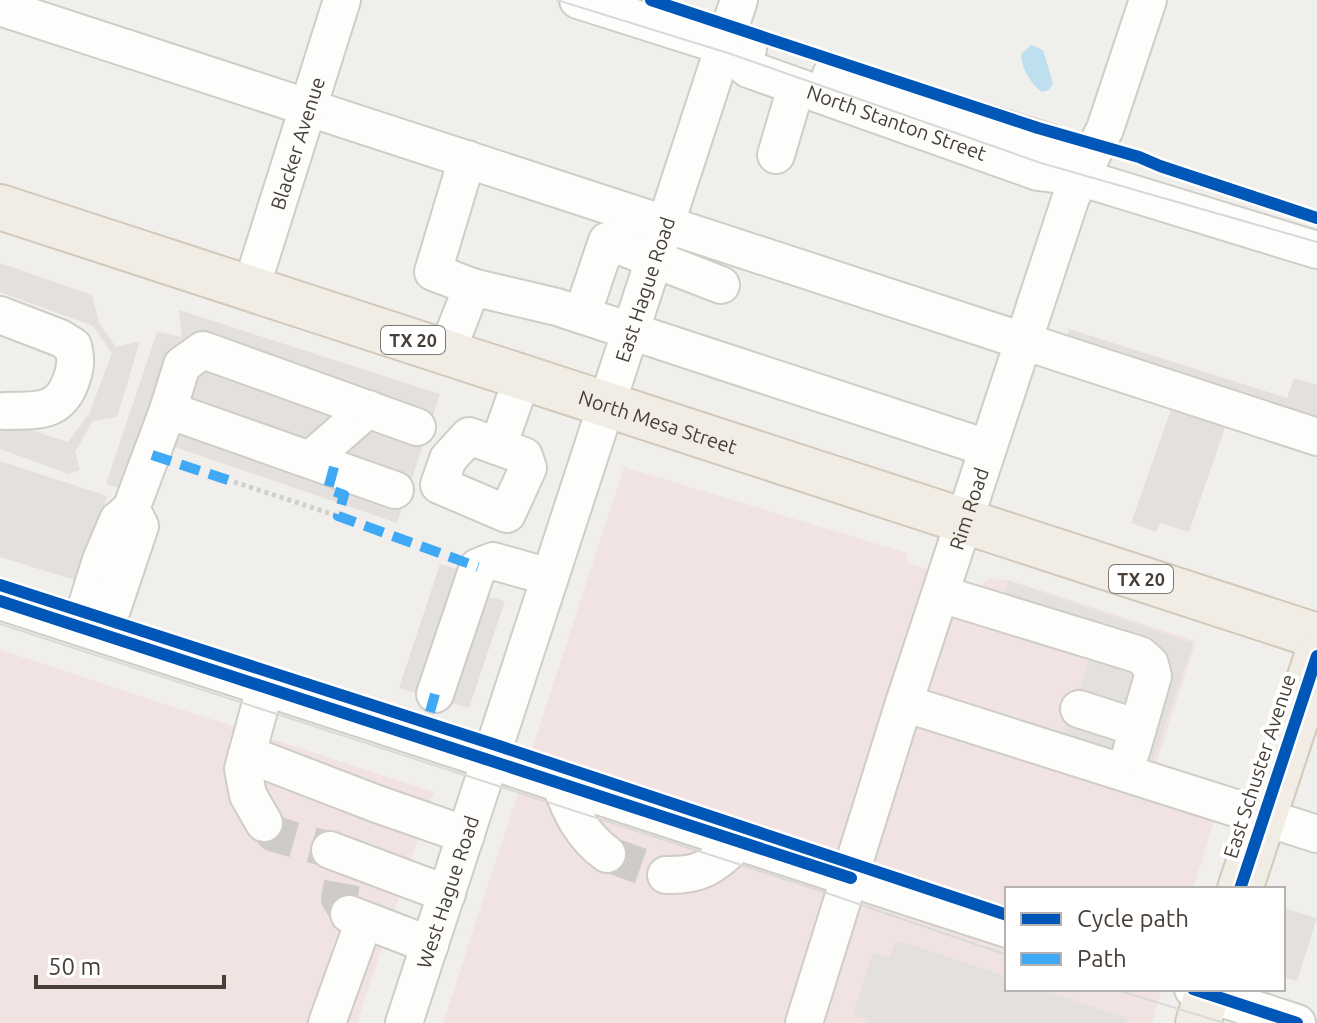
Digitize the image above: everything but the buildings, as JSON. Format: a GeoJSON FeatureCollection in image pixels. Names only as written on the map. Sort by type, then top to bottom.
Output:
{"type":"FeatureCollection","features":[{"type":"Feature","properties":{"kind":"main road","name":"North Mesa Street"},"geometry":{"type":"LineString","coordinates":[[0,207],[1317,636]]}},
{"type":"Feature","properties":{"kind":"main road","name":"East Schuster Avenue"},"geometry":{"type":"LineString","coordinates":[[1241,887],[1317,656]]}},
{"type":"Feature","properties":{"kind":"street","name":"Blacker Avenue"},"geometry":{"type":"LineString","coordinates":[[251,288],[342,0]]}},
{"type":"Feature","properties":{"kind":"street","name":"North Stanton Street"},"geometry":{"type":"LineString","coordinates":[[578,0],[723,46],[753,50],[1048,142],[1058,149],[1079,177]]}},
{"type":"Feature","properties":{"kind":"street","name":"East Hague Road"},"geometry":{"type":"LineString","coordinates":[[491,761],[739,0]]}},
{"type":"Feature","properties":{"kind":"street","name":"Rim Road"},"geometry":{"type":"LineString","coordinates":[[804,1023],[987,448],[1079,177],[1105,129],[1148,0]]}},
{"type":"Feature","properties":{"kind":"street"},"geometry":{"type":"LineString","coordinates":[[0,7],[1317,437]]}},
{"type":"Feature","properties":{"kind":"street","name":"North Stanton Street"},"geometry":{"type":"LineString","coordinates":[[723,46],[748,69],[1045,175],[1079,177],[1317,250]]}},
{"type":"Feature","properties":{"kind":"street"},"geometry":{"type":"LineString","coordinates":[[776,155],[796,87]]}},
{"type":"Feature","properties":{"kind":"street"},"geometry":{"type":"LineString","coordinates":[[467,159],[433,272],[472,287],[557,307],[987,448]]}},
{"type":"Feature","properties":{"kind":"street"},"geometry":{"type":"LineString","coordinates":[[582,315],[607,241],[721,285]]}},
{"type":"Feature","properties":{"kind":"street"},"geometry":{"type":"LineString","coordinates":[[447,351],[472,287]]}},
{"type":"Feature","properties":{"kind":"street"},"geometry":{"type":"LineString","coordinates":[[0,315],[60,338],[73,346],[77,362],[67,392],[57,404],[44,409],[4,411]]}},
{"type":"Feature","properties":{"kind":"street"},"geometry":{"type":"LineString","coordinates":[[92,631],[140,526],[131,509],[182,365],[203,350],[417,427]]}},
{"type":"Feature","properties":{"kind":"street"},"geometry":{"type":"LineString","coordinates":[[498,446],[523,376]]}},
{"type":"Feature","properties":{"kind":"street"},"geometry":{"type":"LineString","coordinates":[[312,458],[368,409]]}},
{"type":"Feature","properties":{"kind":"street"},"geometry":{"type":"LineString","coordinates":[[168,410],[312,458],[395,490]]}},
{"type":"Feature","properties":{"kind":"street"},"geometry":{"type":"LineString","coordinates":[[435,694],[478,567],[488,582],[546,588]]}},
{"type":"Feature","properties":{"kind":"street"},"geometry":{"type":"LineString","coordinates":[[941,594],[1140,655],[1150,664],[1153,676],[1124,772]]}},
{"type":"Feature","properties":{"kind":"street"},"geometry":{"type":"LineString","coordinates":[[0,601],[1005,928]]}},
{"type":"Feature","properties":{"kind":"street"},"geometry":{"type":"LineString","coordinates":[[264,823],[248,795],[243,769],[265,688]]}},
{"type":"Feature","properties":{"kind":"street"},"geometry":{"type":"LineString","coordinates":[[904,703],[1317,834]]}},
{"type":"Feature","properties":{"kind":"street"},"geometry":{"type":"LineString","coordinates":[[1079,709],[1138,728]]}},
{"type":"Feature","properties":{"kind":"street"},"geometry":{"type":"LineString","coordinates":[[247,754],[466,835]]}},
{"type":"Feature","properties":{"kind":"street","name":"West Hague Road"},"geometry":{"type":"LineString","coordinates":[[404,1023],[491,761]]}},
{"type":"Feature","properties":{"kind":"street"},"geometry":{"type":"LineString","coordinates":[[560,783],[579,825],[588,838],[607,854]]}},
{"type":"Feature","properties":{"kind":"street"},"geometry":{"type":"LineString","coordinates":[[666,875],[691,874],[711,867],[740,841]]}},
{"type":"Feature","properties":{"kind":"street"},"geometry":{"type":"LineString","coordinates":[[347,885],[447,894]]}},
{"type":"Feature","properties":{"kind":"street"},"geometry":{"type":"LineString","coordinates":[[347,885],[430,945]]}},
{"type":"Feature","properties":{"kind":"street"},"geometry":{"type":"LineString","coordinates":[[327,1023],[347,885]]}},
{"type":"Feature","properties":{"kind":"street"},"geometry":{"type":"LineString","coordinates":[[1202,999],[1297,1023]]}},
{"type":"Feature","properties":{"kind":"path"},"geometry":{"type":"LineString","coordinates":[[234,482],[338,516]]}},
{"type":"Feature","properties":{"kind":"shaded area"},"geometry":{"type":"Polygon","coordinates":[[[0,263],[92,295],[99,323],[116,347],[140,341],[117,417],[93,421],[75,452],[80,470],[69,474],[0,449],[0,420],[68,442],[89,414],[112,353],[93,326],[0,292],[0,263]]]}},
{"type":"Feature","properties":{"kind":"shaded area"},"geometry":{"type":"Polygon","coordinates":[[[179,310],[440,394],[397,523],[166,444],[145,497],[106,484],[157,332],[182,337],[179,310]]]}},
{"type":"Feature","properties":{"kind":"shaded area"},"geometry":{"type":"Polygon","coordinates":[[[1069,329],[1287,398],[1294,378],[1317,385],[1317,427],[1064,344],[1069,329]]]}},
{"type":"Feature","properties":{"kind":"shaded area"},"geometry":{"type":"Polygon","coordinates":[[[1174,401],[1228,419],[1189,532],[1160,523],[1156,532],[1131,523],[1174,401]]]}},
{"type":"Feature","properties":{"kind":"shaded area"},"geometry":{"type":"Polygon","coordinates":[[[0,461],[107,496],[81,582],[0,557],[0,461]]]}},
{"type":"Feature","properties":{"kind":"shaded area"},"geometry":{"type":"Polygon","coordinates":[[[624,467],[907,553],[907,563],[981,586],[987,579],[1009,580],[1196,641],[1146,795],[1215,818],[1194,887],[1005,887],[1005,991],[1161,991],[1152,1023],[443,1023],[624,467]]]}},
{"type":"Feature","properties":{"kind":"shaded area"},"geometry":{"type":"Polygon","coordinates":[[[440,564],[462,570],[457,589],[505,601],[469,708],[399,688],[440,564]]]}},
{"type":"Feature","properties":{"kind":"shaded area"},"geometry":{"type":"Polygon","coordinates":[[[1009,581],[1193,643],[1152,762],[1063,733],[1094,648],[997,616],[1009,581]]]}},
{"type":"Feature","properties":{"kind":"shaded area"},"geometry":{"type":"Polygon","coordinates":[[[0,650],[434,792],[357,1023],[0,1023],[0,650]]]}},
{"type":"Feature","properties":{"kind":"shaded area"},"geometry":{"type":"Polygon","coordinates":[[[1285,909],[1317,918],[1297,981],[1285,978],[1285,909]]]}},
{"type":"Feature","properties":{"kind":"shaded area"},"geometry":{"type":"Polygon","coordinates":[[[899,941],[1005,976],[1005,991],[1047,991],[1128,1019],[1127,1023],[867,1023],[868,1020],[853,1015],[873,952],[889,957],[899,941]]]}},
{"type":"Feature","properties":{"kind":"water"},"geometry":{"type":"Polygon","coordinates":[[[1031,45],[1043,50],[1053,83],[1049,90],[1042,92],[1038,89],[1025,70],[1021,54],[1031,45]]]}},
{"type":"Feature","properties":{"kind":"tunnel"},"geometry":{"type":"LineString","coordinates":[[264,823],[274,834],[330,850]]}},
{"type":"Feature","properties":{"kind":"tunnel"},"geometry":{"type":"LineString","coordinates":[[607,854],[666,875]]}},
{"type":"Feature","properties":{"kind":"tunnel"},"geometry":{"type":"LineString","coordinates":[[342,883],[339,899],[349,914]]}},
{"type":"Feature","properties":{"kind":"tram line"},"geometry":{"type":"LineString","coordinates":[[557,0],[731,54],[1041,163],[1317,242]]}},
{"type":"Feature","properties":{"kind":"tram line"},"geometry":{"type":"LineString","coordinates":[[0,624],[815,889],[1005,954]]}},
{"type":"Feature","properties":{"kind":"tram line"},"geometry":{"type":"LineString","coordinates":[[1120,991],[1224,1023]]}},
{"type":"Feature","properties":{"kind":"marked path"},"geometry":{"type":"LineString","coordinates":[[152,455],[234,482]]}},
{"type":"Feature","properties":{"kind":"marked path"},"geometry":{"type":"LineString","coordinates":[[334,467],[328,489],[344,495],[338,516],[478,567]]}},
{"type":"Feature","properties":{"kind":"marked path"},"geometry":{"type":"LineString","coordinates":[[430,712],[435,694]]}},
{"type":"Feature","properties":{"kind":"cycle path"},"geometry":{"type":"LineString","coordinates":[[651,0],[1038,128],[1139,157],[1317,218]]}},
{"type":"Feature","properties":{"kind":"cycle path"},"geometry":{"type":"LineString","coordinates":[[0,585],[496,745],[1005,914]]}},
{"type":"Feature","properties":{"kind":"cycle path"},"geometry":{"type":"LineString","coordinates":[[0,601],[851,878]]}},
{"type":"Feature","properties":{"kind":"cycle path"},"geometry":{"type":"LineString","coordinates":[[1241,887],[1317,656]]}},
{"type":"Feature","properties":{"kind":"cycle path"},"geometry":{"type":"LineString","coordinates":[[1199,991],[1297,1023]]}}]}
